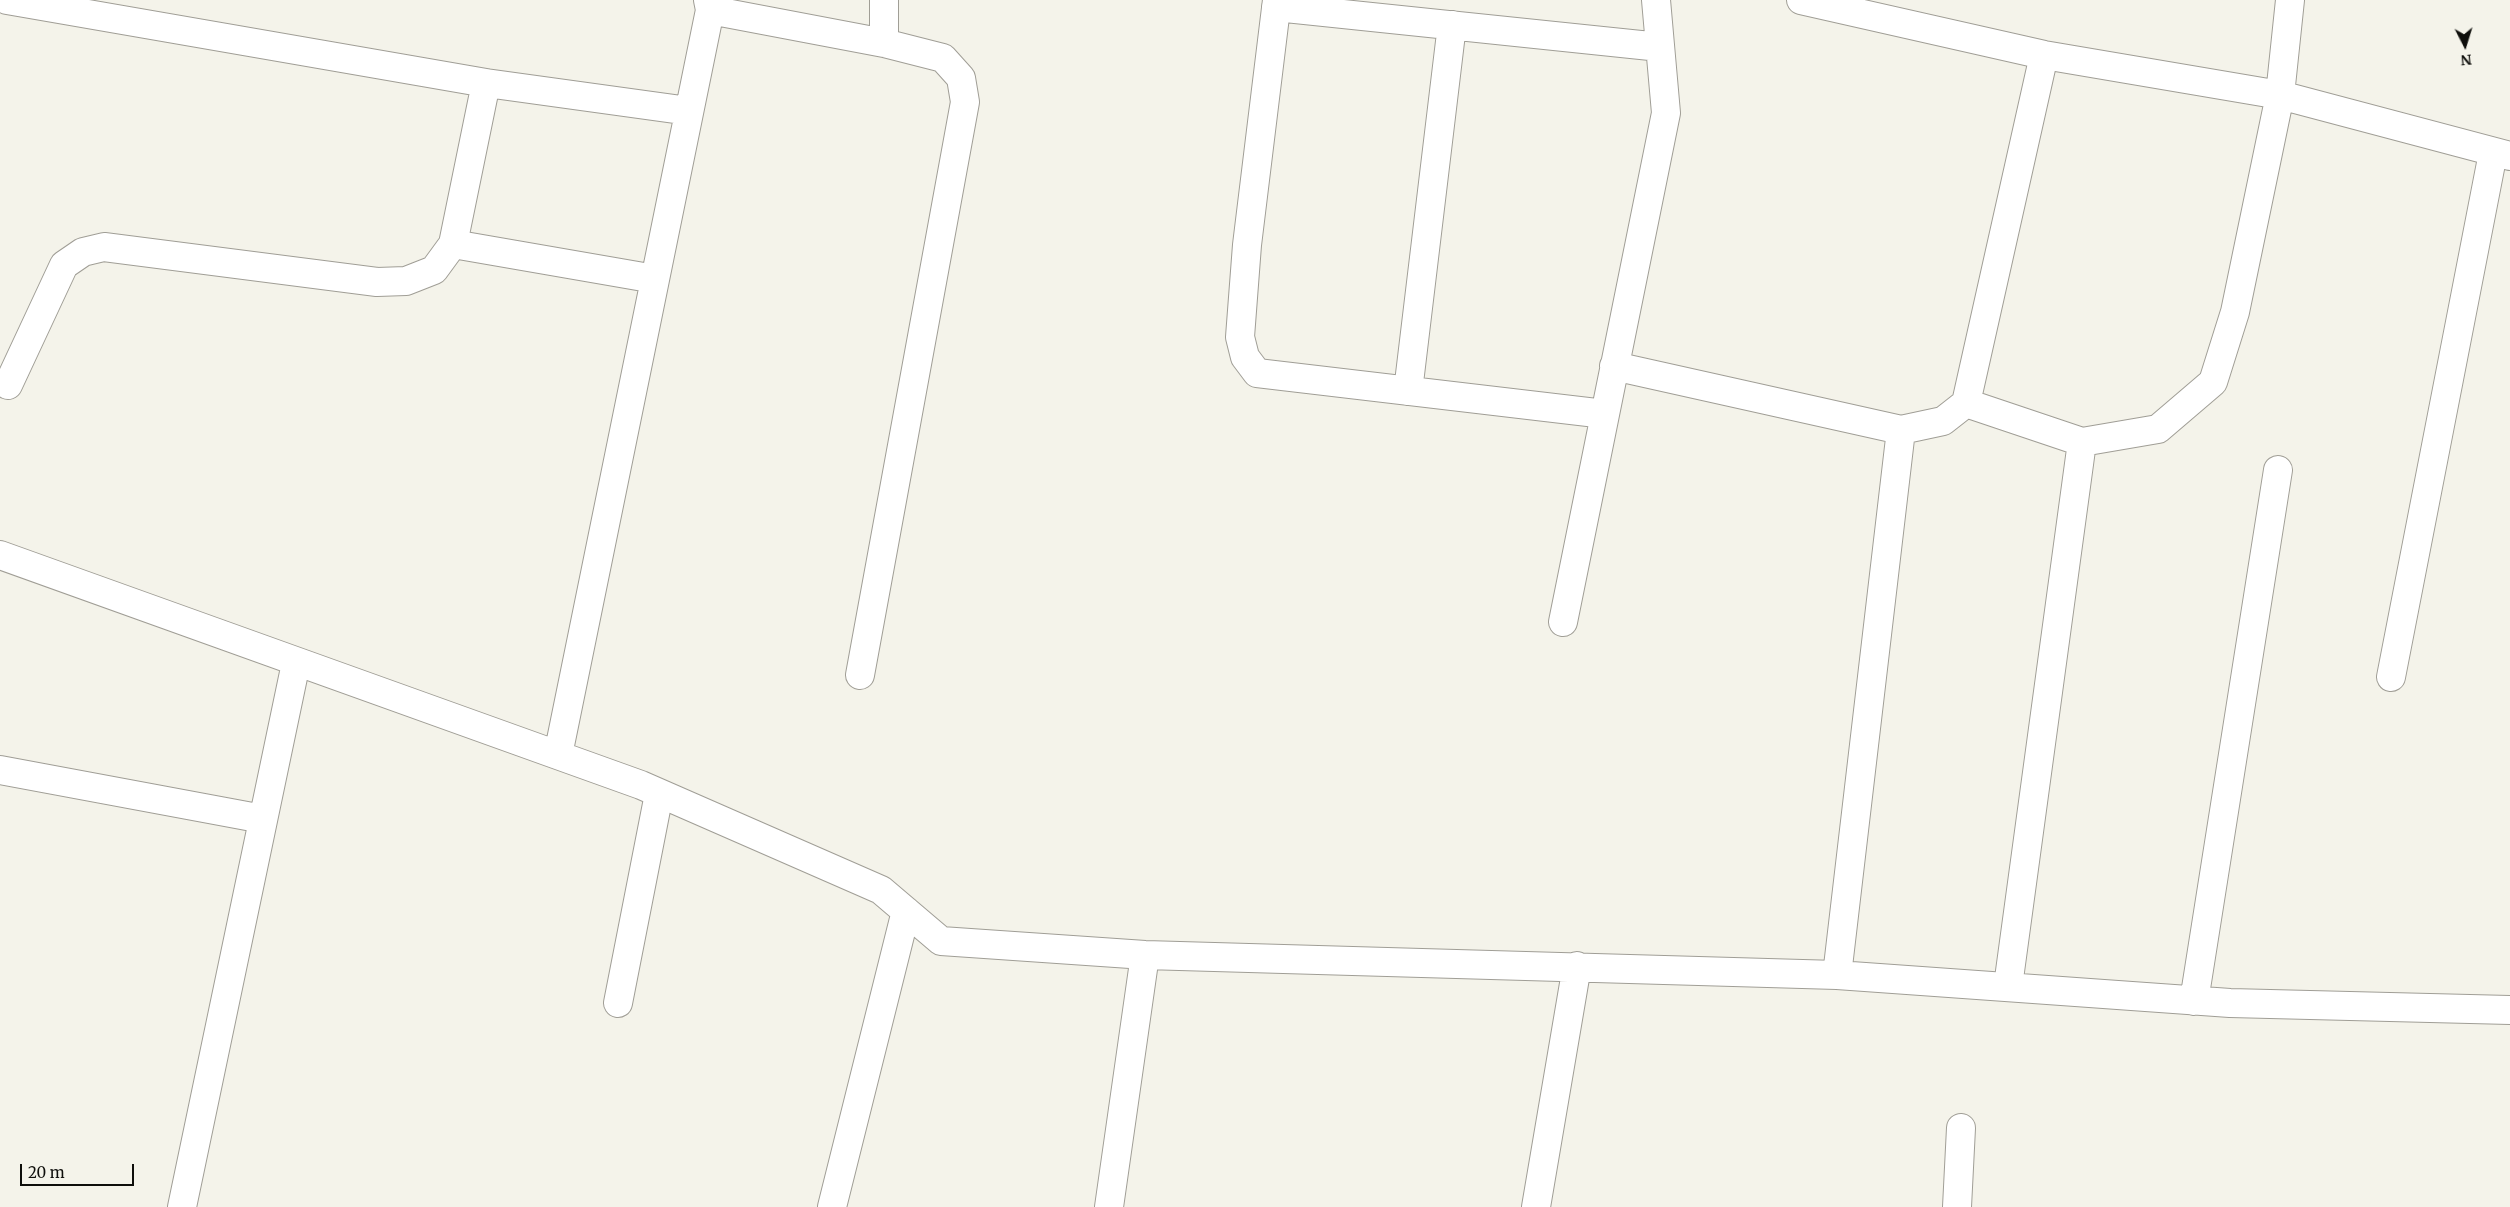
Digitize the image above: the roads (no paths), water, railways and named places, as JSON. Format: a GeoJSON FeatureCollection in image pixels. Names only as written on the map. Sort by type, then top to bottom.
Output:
{"type":"FeatureCollection","features":[{"type":"Feature","properties":{"kind":"street"},"geometry":{"type":"LineString","coordinates":[[7,0],[486,82],[689,111]]}},
{"type":"Feature","properties":{"kind":"street"},"geometry":{"type":"LineString","coordinates":[[884,0],[884,42]]}},
{"type":"Feature","properties":{"kind":"street"},"geometry":{"type":"LineString","coordinates":[[1562,622],[1666,113],[1656,0]]}},
{"type":"Feature","properties":{"kind":"street"},"geometry":{"type":"LineString","coordinates":[[1801,0],[2044,55],[2280,95],[2501,154],[2391,677]]}},
{"type":"Feature","properties":{"kind":"street"},"geometry":{"type":"LineString","coordinates":[[1966,403],[2082,442],[2158,429],[2213,382],[2235,312],[2280,95],[2290,0]]}},
{"type":"Feature","properties":{"kind":"street"},"geometry":{"type":"LineString","coordinates":[[1605,414],[1257,373],[1245,357],[1240,337],[1247,245],[1276,4],[1660,47]]}},
{"type":"Feature","properties":{"kind":"street"},"geometry":{"type":"LineString","coordinates":[[558,755],[709,5],[884,42],[943,58],[962,78],[965,102],[860,676]]}},
{"type":"Feature","properties":{"kind":"street"},"geometry":{"type":"LineString","coordinates":[[1408,391],[1452,25]]}},
{"type":"Feature","properties":{"kind":"street"},"geometry":{"type":"LineString","coordinates":[[1614,366],[1901,430],[1943,421],[1966,403],[2044,55]]}},
{"type":"Feature","properties":{"kind":"street"},"geometry":{"type":"LineString","coordinates":[[8,385],[64,265],[83,252],[104,247],[377,282],[406,281],[434,270],[453,244],[486,82]]}},
{"type":"Feature","properties":{"kind":"street"},"geometry":{"type":"LineString","coordinates":[[453,244],[655,279]]}},
{"type":"Feature","properties":{"kind":"street"},"geometry":{"type":"LineString","coordinates":[[1837,975],[1901,430]]}},
{"type":"Feature","properties":{"kind":"street"},"geometry":{"type":"LineString","coordinates":[[2008,986],[2082,442]]}},
{"type":"Feature","properties":{"kind":"street"},"geometry":{"type":"LineString","coordinates":[[2194,1000],[2278,470]]}},
{"type":"Feature","properties":{"kind":"street"},"geometry":{"type":"LineString","coordinates":[[0,555],[296,663],[558,755],[659,794],[881,890],[941,941],[1145,955],[1837,975],[2194,1000],[2510,1010]]}},
{"type":"Feature","properties":{"kind":"street"},"geometry":{"type":"LineString","coordinates":[[182,1207],[296,663]]}},
{"type":"Feature","properties":{"kind":"street"},"geometry":{"type":"LineString","coordinates":[[0,770],[263,819]]}},
{"type":"Feature","properties":{"kind":"street"},"geometry":{"type":"LineString","coordinates":[[618,1003],[659,794]]}},
{"type":"Feature","properties":{"kind":"street"},"geometry":{"type":"LineString","coordinates":[[832,1207],[906,911]]}},
{"type":"Feature","properties":{"kind":"street"},"geometry":{"type":"LineString","coordinates":[[1109,1207],[1145,955]]}},
{"type":"Feature","properties":{"kind":"street"},"geometry":{"type":"LineString","coordinates":[[1536,1207],[1576,966]]}},
{"type":"Feature","properties":{"kind":"street"},"geometry":{"type":"LineString","coordinates":[[1957,1207],[1961,1128]]}}]}
